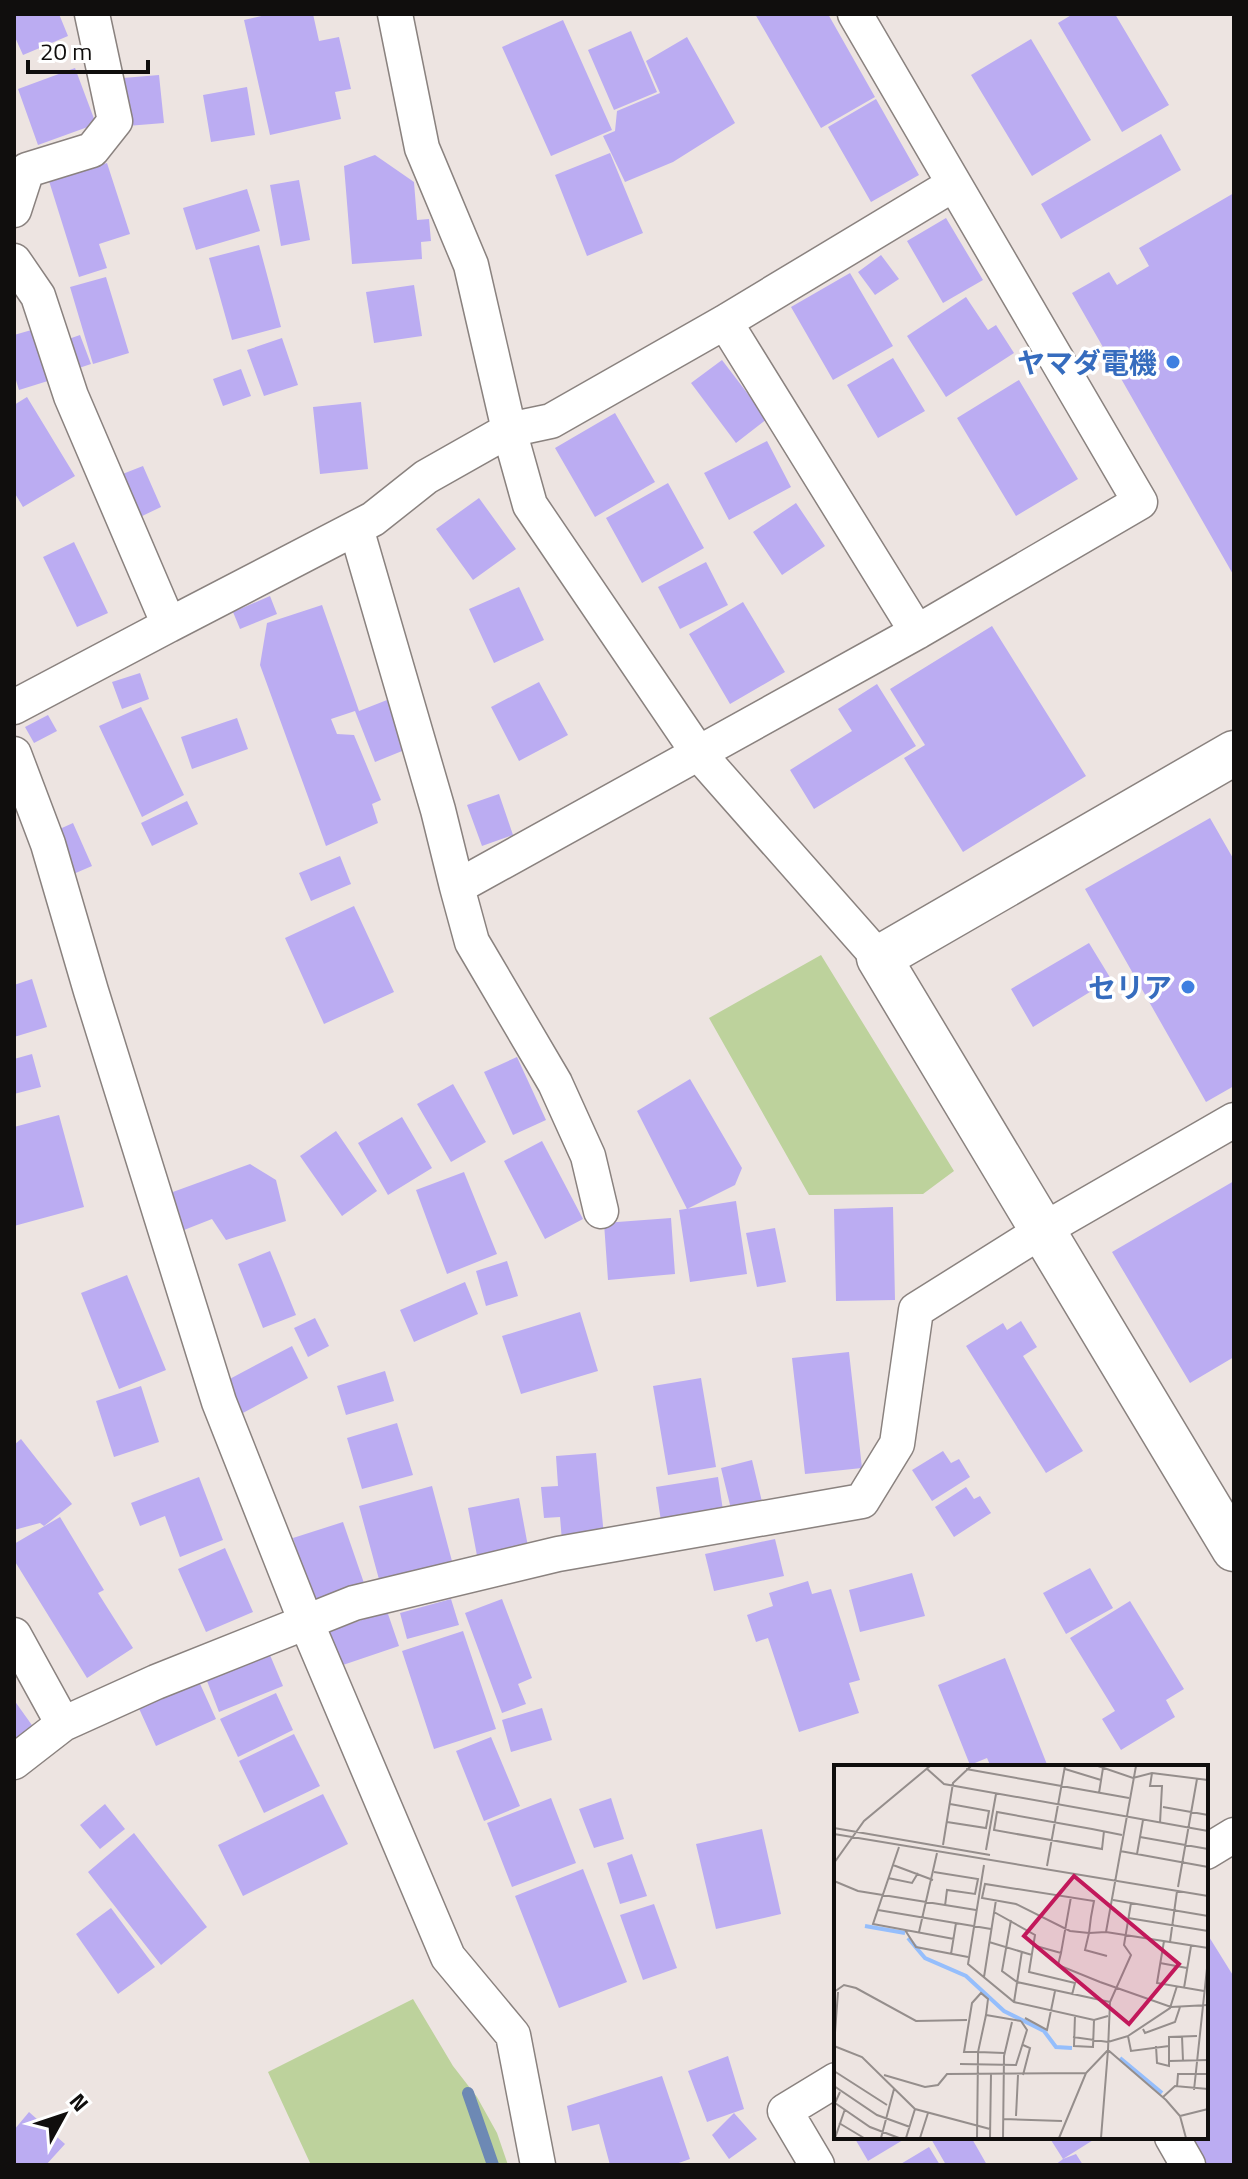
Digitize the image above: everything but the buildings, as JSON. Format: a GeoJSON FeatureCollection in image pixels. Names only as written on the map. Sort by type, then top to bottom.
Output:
{"type":"FeatureCollection","features":[{"type":"Feature","properties":{"kind":"street"},"geometry":{"type":"LineString","coordinates":[[14,210],[27,170],[92,150],[115,121],[92,14]]}},
{"type":"Feature","properties":{"kind":"street"},"geometry":{"type":"LineString","coordinates":[[395,14],[422,148],[471,265],[509,430],[530,505],[699,754],[879,958],[1234,1549]]}},
{"type":"Feature","properties":{"kind":"street"},"geometry":{"type":"LineString","coordinates":[[457,887],[917,632],[1140,502],[855,14]]}},
{"type":"Feature","properties":{"kind":"street"},"geometry":{"type":"LineString","coordinates":[[14,707],[373,519],[426,477],[509,430],[551,421],[725,322],[954,184]]}},
{"type":"Feature","properties":{"kind":"street"},"geometry":{"type":"LineString","coordinates":[[14,261],[38,296],[71,396],[169,625]]}},
{"type":"Feature","properties":{"kind":"street"},"geometry":{"type":"LineString","coordinates":[[725,322],[917,632]]}},
{"type":"Feature","properties":{"kind":"street"},"geometry":{"type":"LineString","coordinates":[[356,528],[438,810],[472,942],[555,1083],[588,1156],[601,1211]]}},
{"type":"Feature","properties":{"kind":"street"},"geometry":{"type":"LineString","coordinates":[[879,958],[1234,753]]}},
{"type":"Feature","properties":{"kind":"street"},"geometry":{"type":"LineString","coordinates":[[14,754],[48,844],[219,1402],[306,1622],[448,1957],[513,2035],[538,2165]]}},
{"type":"Feature","properties":{"kind":"street"},"geometry":{"type":"LineString","coordinates":[[14,1762],[63,1724],[156,1682],[354,1603],[558,1554],[862,1501],[897,1444],[916,1310],[1043,1230],[1234,1120]]}},
{"type":"Feature","properties":{"kind":"street"},"geometry":{"type":"LineString","coordinates":[[14,1635],[63,1724]]}},
{"type":"Feature","properties":{"kind":"street"},"geometry":{"type":"LineString","coordinates":[[1208,1851],[1234,1835]]}},
{"type":"Feature","properties":{"kind":"street"},"geometry":{"type":"LineString","coordinates":[[817,2165],[785,2111],[834,2081]]}},
{"type":"Feature","properties":{"kind":"street"},"geometry":{"type":"LineString","coordinates":[[1173,2139],[1188,2165]]}},
{"type":"Feature","properties":{"kind":"green space"},"geometry":{"type":"Polygon","coordinates":[[[821,955],[954,1171],[923,1194],[809,1195],[709,1018],[821,955]]]}},
{"type":"Feature","properties":{"kind":"green space"},"geometry":{"type":"Polygon","coordinates":[[[413,1999],[453,2066],[477,2097],[497,2133],[508,2165],[311,2165],[268,2072],[413,1999]]]}},
{"type":"Feature","properties":{"kind":"waterway"},"geometry":{"type":"LineString","coordinates":[[468,2093],[493,2165]]}},
{"type":"Feature","properties":{"kind":"place","name":"ヤマダ電機"},"geometry":{"type":"Point","coordinates":[1173,362]}},
{"type":"Feature","properties":{"kind":"place","name":"セリア"},"geometry":{"type":"Point","coordinates":[1188,987]}}]}
